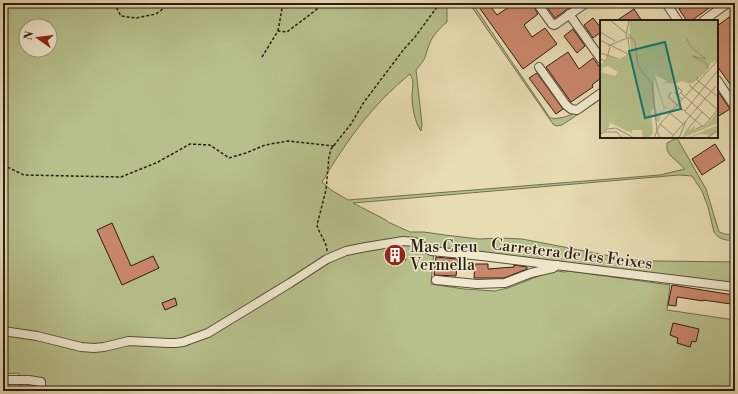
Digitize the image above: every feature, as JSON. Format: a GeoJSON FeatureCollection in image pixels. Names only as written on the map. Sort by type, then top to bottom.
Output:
{"type":"FeatureCollection","features":[{"type":"Feature","properties":{"kind":"street"},"geometry":{"type":"LineString","coordinates":[[537,3],[554,25],[586,3]]}},
{"type":"Feature","properties":{"kind":"street"},"geometry":{"type":"LineString","coordinates":[[666,3],[677,20]]}},
{"type":"Feature","properties":{"kind":"street"},"geometry":{"type":"LineString","coordinates":[[704,20],[728,3]]}},
{"type":"Feature","properties":{"kind":"street"},"geometry":{"type":"LineString","coordinates":[[569,14],[600,58]]}},
{"type":"Feature","properties":{"kind":"street"},"geometry":{"type":"LineString","coordinates":[[539,67],[566,105],[571,109],[577,110],[600,94]]}},
{"type":"Feature","properties":{"kind":"street"},"geometry":{"type":"LineString","coordinates":[[718,82],[735,108]]}},
{"type":"Feature","properties":{"kind":"street","name":"Carretera de les Feixes"},"geometry":{"type":"LineString","coordinates":[[3,331],[37,336],[88,348],[104,347],[129,341],[168,343],[183,342],[208,333],[290,283],[324,260],[346,251],[391,242],[407,241],[415,242],[431,251],[735,287]]}},
{"type":"Feature","properties":{"kind":"street"},"geometry":{"type":"LineString","coordinates":[[436,280],[477,284],[505,283],[532,273],[553,268],[558,265]]}},
{"type":"Feature","properties":{"kind":"street"},"geometry":{"type":"LineString","coordinates":[[3,380],[29,380],[41,382],[41,391]]}},
{"type":"Feature","properties":{"kind":"path"},"geometry":{"type":"LineString","coordinates":[[119,3],[117,9],[121,16],[136,18],[156,14],[172,3]]}},
{"type":"Feature","properties":{"kind":"path"},"geometry":{"type":"LineString","coordinates":[[262,58],[278,32],[283,3]]}},
{"type":"Feature","properties":{"kind":"path"},"geometry":{"type":"LineString","coordinates":[[278,32],[287,32],[325,3]]}},
{"type":"Feature","properties":{"kind":"path"},"geometry":{"type":"LineString","coordinates":[[324,260],[327,250],[326,245],[317,225],[326,190],[331,149],[352,124],[364,102],[440,3]]}},
{"type":"Feature","properties":{"kind":"path"},"geometry":{"type":"LineString","coordinates":[[3,165],[24,174],[121,176],[158,162],[190,144],[210,145],[229,158],[265,145],[288,141],[334,146]]}},
{"type":"Feature","properties":{"kind":"green space"},"geometry":{"type":"Polygon","coordinates":[[[3,3],[449,3],[447,8],[447,22],[432,38],[425,58],[416,70],[422,124],[421,131],[417,124],[413,110],[413,82],[410,74],[372,111],[341,152],[322,182],[331,190],[348,200],[660,175],[685,169],[670,155],[667,150],[667,143],[677,138],[706,189],[719,232],[735,235],[735,241],[723,239],[716,235],[702,191],[692,176],[679,175],[353,203],[410,232],[424,232],[479,239],[522,239],[631,260],[735,262],[735,285],[434,250],[431,284],[464,289],[495,291],[508,288],[549,272],[569,271],[670,285],[667,310],[735,320],[735,391],[19,391],[19,373],[3,374],[3,3]]]}},
{"type":"Feature","properties":{"kind":"green space"},"geometry":{"type":"Polygon","coordinates":[[[469,3],[472,3],[550,118],[570,115],[600,99],[562,125],[556,126],[553,124],[469,3]]]}},
{"type":"Feature","properties":{"kind":"building"},"geometry":{"type":"Polygon","coordinates":[[[476,3],[488,3],[497,15],[515,3],[532,3],[538,14],[524,25],[532,37],[545,28],[557,44],[523,69],[476,3]]]}},
{"type":"Feature","properties":{"kind":"building"},"geometry":{"type":"Polygon","coordinates":[[[544,3],[576,3],[555,18],[544,3]]]}},
{"type":"Feature","properties":{"kind":"building"},"geometry":{"type":"Polygon","coordinates":[[[687,3],[716,3],[692,20],[686,20],[679,9],[687,3]]]}},
{"type":"Feature","properties":{"kind":"building"},"geometry":{"type":"Polygon","coordinates":[[[634,9],[641,20],[618,20],[634,9]]]}},
{"type":"Feature","properties":{"kind":"building"},"geometry":{"type":"Polygon","coordinates":[[[735,13],[735,91],[718,67],[718,25],[735,13]]]}},
{"type":"Feature","properties":{"kind":"building"},"geometry":{"type":"Polygon","coordinates":[[[593,18],[600,27],[600,33],[593,38],[584,25],[593,18]]]}},
{"type":"Feature","properties":{"kind":"building"},"geometry":{"type":"Polygon","coordinates":[[[573,29],[585,46],[577,53],[564,36],[573,29]]]}},
{"type":"Feature","properties":{"kind":"building"},"geometry":{"type":"Polygon","coordinates":[[[568,52],[579,69],[593,58],[600,68],[600,79],[592,85],[593,87],[571,102],[546,67],[568,52]]]}},
{"type":"Feature","properties":{"kind":"building"},"geometry":{"type":"Polygon","coordinates":[[[537,73],[563,109],[556,114],[529,78],[537,73]]]}},
{"type":"Feature","properties":{"kind":"building"},"geometry":{"type":"Polygon","coordinates":[[[718,91],[730,109],[718,116],[718,91]]]}},
{"type":"Feature","properties":{"kind":"building"},"geometry":{"type":"Polygon","coordinates":[[[715,144],[725,160],[702,175],[692,159],[715,144]]]}},
{"type":"Feature","properties":{"kind":"building"},"geometry":{"type":"Polygon","coordinates":[[[112,223],[131,266],[153,256],[159,268],[122,285],[97,230],[112,223]]]}},
{"type":"Feature","properties":{"kind":"building","name":"Mas Creu Vermella"},"geometry":{"type":"Polygon","coordinates":[[[400,247],[406,260],[391,266],[385,251],[400,247]]]}},
{"type":"Feature","properties":{"kind":"building"},"geometry":{"type":"Polygon","coordinates":[[[436,257],[458,259],[456,276],[434,275],[436,257]]]}},
{"type":"Feature","properties":{"kind":"building"},"geometry":{"type":"Polygon","coordinates":[[[475,264],[488,264],[488,269],[514,267],[514,265],[527,267],[527,269],[504,278],[474,278],[475,264]]]}},
{"type":"Feature","properties":{"kind":"building"},"geometry":{"type":"Polygon","coordinates":[[[672,285],[733,295],[731,304],[677,297],[676,306],[668,305],[672,285]]]}},
{"type":"Feature","properties":{"kind":"building"},"geometry":{"type":"Polygon","coordinates":[[[175,298],[177,305],[165,310],[162,303],[175,298]]]}},
{"type":"Feature","properties":{"kind":"building"},"geometry":{"type":"Polygon","coordinates":[[[673,323],[699,329],[696,342],[692,341],[690,347],[677,343],[678,338],[670,335],[673,323]]]}},
{"type":"Feature","properties":{"kind":"place","name":"Mas Creu Vermella"},"geometry":{"type":"Point","coordinates":[395,255]}}]}
